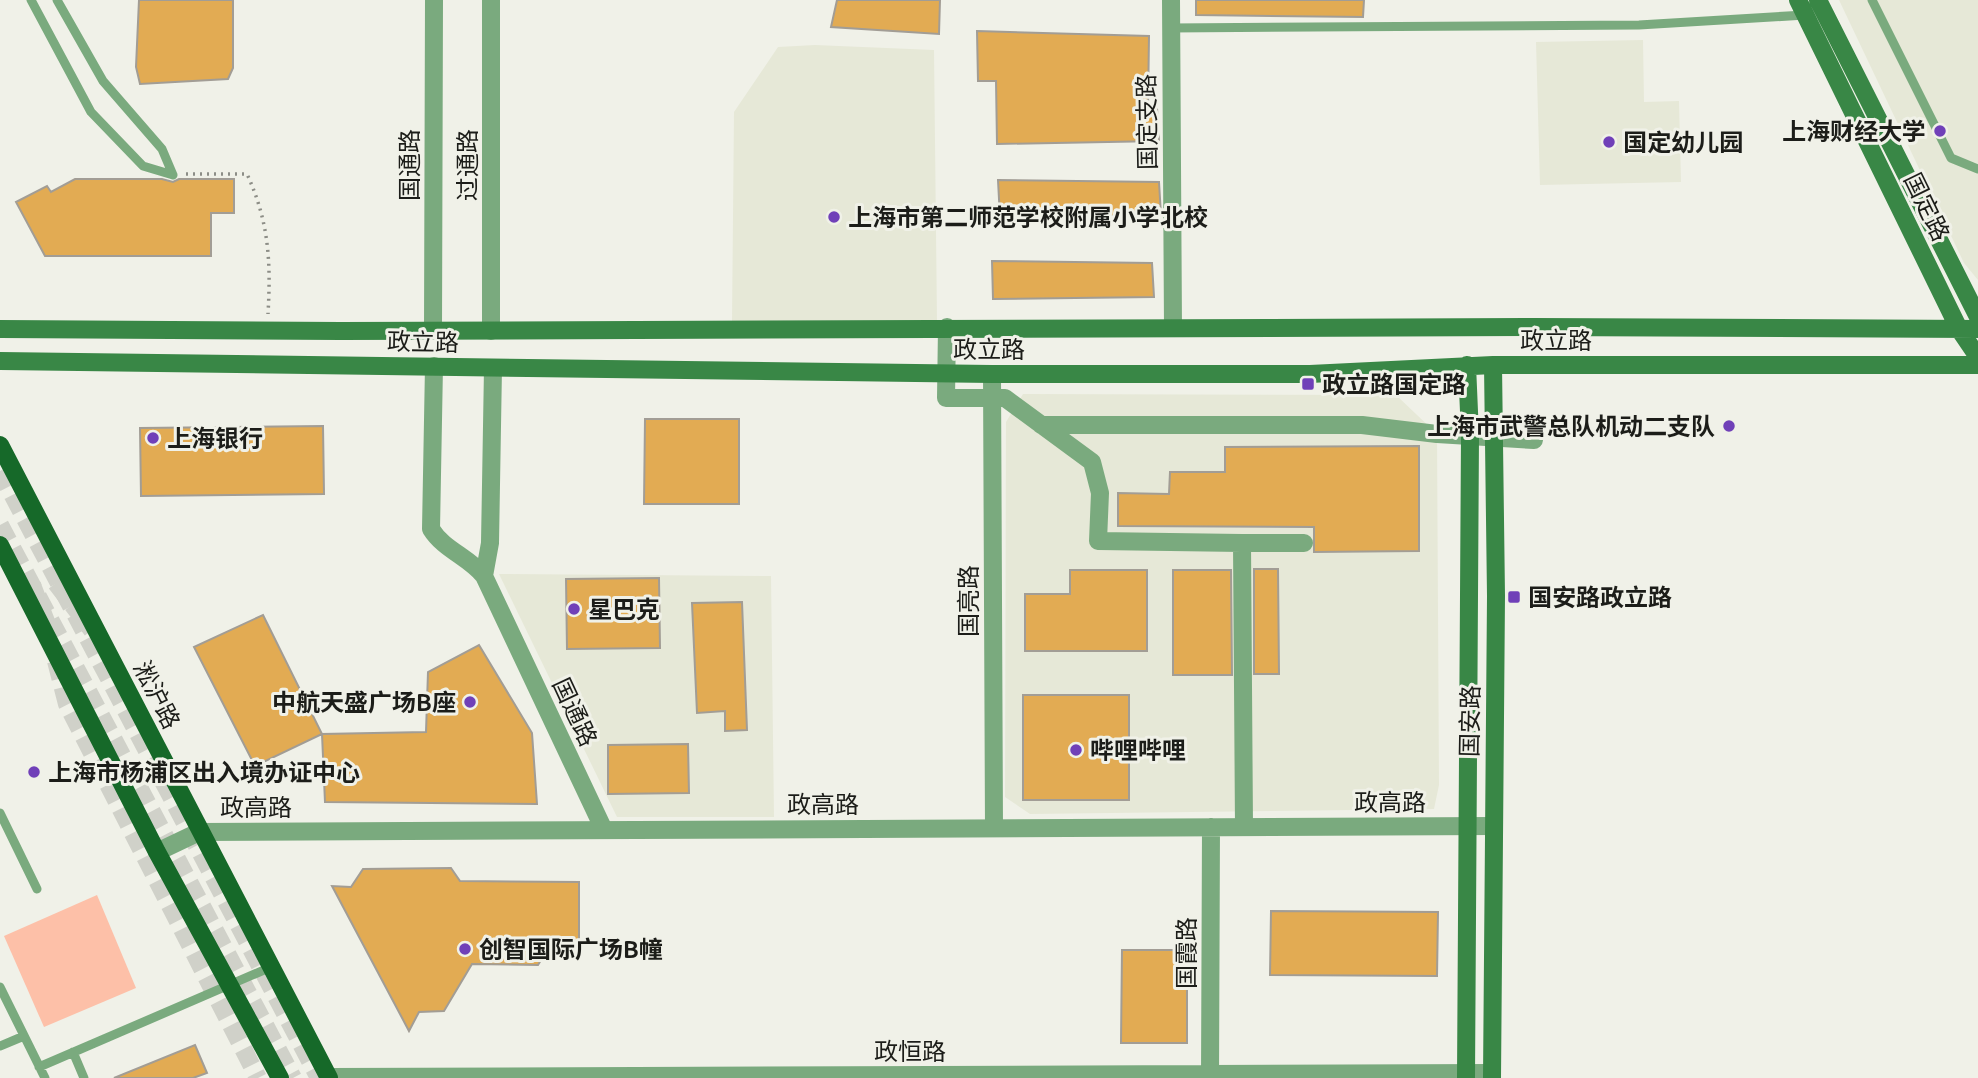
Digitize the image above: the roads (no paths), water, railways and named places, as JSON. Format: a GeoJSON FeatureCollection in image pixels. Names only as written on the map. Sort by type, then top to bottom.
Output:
{"type":"FeatureCollection","features":[{"type":"Feature","properties":{"kind":"main road","name":"国定路"},"geometry":{"type":"LineString","coordinates":[[1818,0],[1978,317]]}},
{"type":"Feature","properties":{"kind":"main road","name":"国定路"},"geometry":{"type":"LineString","coordinates":[[1802,7],[1959,329],[1978,357]]}},
{"type":"Feature","properties":{"kind":"main road","name":"政立路"},"geometry":{"type":"LineString","coordinates":[[0,329],[1978,329]]}},
{"type":"Feature","properties":{"kind":"main road","name":"政立路"},"geometry":{"type":"LineString","coordinates":[[0,361],[992,374],[1310,374],[1467,365],[1978,365]]}},
{"type":"Feature","properties":{"kind":"main road","name":"国安路"},"geometry":{"type":"LineString","coordinates":[[1466,1076],[1470,435],[1467,365]]}},
{"type":"Feature","properties":{"kind":"main road","name":"国安路"},"geometry":{"type":"LineString","coordinates":[[1492,1076],[1496,596],[1493,365]]}},
{"type":"Feature","properties":{"kind":"main road","name":"淞沪路"},"geometry":{"type":"LineString","coordinates":[[0,445],[329,1078]]}},
{"type":"Feature","properties":{"kind":"main road"},"geometry":{"type":"LineString","coordinates":[[0,545],[157,852],[279,1078]]}},
{"type":"Feature","properties":{"kind":"street","name":"国通路"},"geometry":{"type":"LineString","coordinates":[[433,330],[434,0]]}},
{"type":"Feature","properties":{"kind":"street","name":"过通路"},"geometry":{"type":"LineString","coordinates":[[491,0],[491,331]]}},
{"type":"Feature","properties":{"kind":"street","name":"国定支路"},"geometry":{"type":"LineString","coordinates":[[1171,0],[1173,328]]}},
{"type":"Feature","properties":{"kind":"street"},"geometry":{"type":"LineString","coordinates":[[947,327],[946,398],[1005,398],[1092,462],[1100,493],[1098,541],[1304,544]]}},
{"type":"Feature","properties":{"kind":"street","name":"国通路"},"geometry":{"type":"LineString","coordinates":[[434,366],[431,529],[447,547],[475,565],[484,576],[604,830]]}},
{"type":"Feature","properties":{"kind":"street"},"geometry":{"type":"LineString","coordinates":[[484,576],[490,543],[493,368]]}},
{"type":"Feature","properties":{"kind":"street","name":"国亮路"},"geometry":{"type":"LineString","coordinates":[[992,374],[994,828]]}},
{"type":"Feature","properties":{"kind":"street"},"geometry":{"type":"LineString","coordinates":[[1041,425],[1362,425],[1534,440]]}},
{"type":"Feature","properties":{"kind":"street"},"geometry":{"type":"LineString","coordinates":[[1242,543],[1244,827]]}},
{"type":"Feature","properties":{"kind":"street","name":"政高路"},"geometry":{"type":"LineString","coordinates":[[157,852],[199,832],[1493,826]]}},
{"type":"Feature","properties":{"kind":"street","name":"国霞路"},"geometry":{"type":"LineString","coordinates":[[1210,1077],[1211,827]]}},
{"type":"Feature","properties":{"kind":"street","name":"政恒路"},"geometry":{"type":"LineString","coordinates":[[329,1078],[1492,1076]]}},
{"type":"Feature","properties":{"kind":"lane"},"geometry":{"type":"LineString","coordinates":[[31,0],[91,112],[143,166],[173,174],[162,149],[103,81],[57,0]]}},
{"type":"Feature","properties":{"kind":"lane"},"geometry":{"type":"LineString","coordinates":[[1872,0],[1951,158],[1978,169]]}},
{"type":"Feature","properties":{"kind":"lane"},"geometry":{"type":"LineString","coordinates":[[1170,28],[1639,25],[1802,7]]}},
{"type":"Feature","properties":{"kind":"lane"},"geometry":{"type":"LineString","coordinates":[[0,813],[37,889]]}},
{"type":"Feature","properties":{"kind":"lane"},"geometry":{"type":"LineString","coordinates":[[39,1067],[271,967]]}},
{"type":"Feature","properties":{"kind":"lane"},"geometry":{"type":"LineString","coordinates":[[0,987],[44,1078]]}},
{"type":"Feature","properties":{"kind":"lane"},"geometry":{"type":"LineString","coordinates":[[0,1046],[24,1036]]}},
{"type":"Feature","properties":{"kind":"lane"},"geometry":{"type":"LineString","coordinates":[[73,1052],[84,1078]]}},
{"type":"Feature","properties":{"kind":"tunnel"},"geometry":{"type":"LineString","coordinates":[[0,471],[319,1078]]}},
{"type":"Feature","properties":{"kind":"tunnel"},"geometry":{"type":"LineString","coordinates":[[0,525],[293,1078]]}},
{"type":"Feature","properties":{"kind":"tunnel"},"geometry":{"type":"LineString","coordinates":[[56,583],[92,630]]}},
{"type":"Feature","properties":{"kind":"tunnel"},"geometry":{"type":"LineString","coordinates":[[32,585],[47,624]]}},
{"type":"Feature","properties":{"kind":"tunnel"},"geometry":{"type":"LineString","coordinates":[[56,661],[67,704],[258,1078]]}},
{"type":"Feature","properties":{"kind":"place","name":"上海财经大学"},"geometry":{"type":"Point","coordinates":[1940,131]}},
{"type":"Feature","properties":{"kind":"place","name":"国定幼儿园"},"geometry":{"type":"Point","coordinates":[1609,142]}},
{"type":"Feature","properties":{"kind":"place","name":"上海市第二师范学校附属小学北校"},"geometry":{"type":"Point","coordinates":[834,217]}},
{"type":"Feature","properties":{"kind":"place","name":"政立路国定路"},"geometry":{"type":"Point","coordinates":[1308,384]}},
{"type":"Feature","properties":{"kind":"place","name":"上海市武警总队机动二支队"},"geometry":{"type":"Point","coordinates":[1729,426]}},
{"type":"Feature","properties":{"kind":"place","name":"上海银行"},"geometry":{"type":"Point","coordinates":[153,438]}},
{"type":"Feature","properties":{"kind":"place","name":"国安路政立路"},"geometry":{"type":"Point","coordinates":[1514,597]}},
{"type":"Feature","properties":{"kind":"place","name":"星巴克"},"geometry":{"type":"Point","coordinates":[574,609]}},
{"type":"Feature","properties":{"kind":"place","name":"中航天盛广场B座"},"geometry":{"type":"Point","coordinates":[470,702]}},
{"type":"Feature","properties":{"kind":"place","name":"哔哩哔哩"},"geometry":{"type":"Point","coordinates":[1076,750]}},
{"type":"Feature","properties":{"kind":"place","name":"上海市杨浦区出入境办证中心"},"geometry":{"type":"Point","coordinates":[34,772]}},
{"type":"Feature","properties":{"kind":"place","name":"创智国际广场B幢"},"geometry":{"type":"Point","coordinates":[465,949]}}]}
